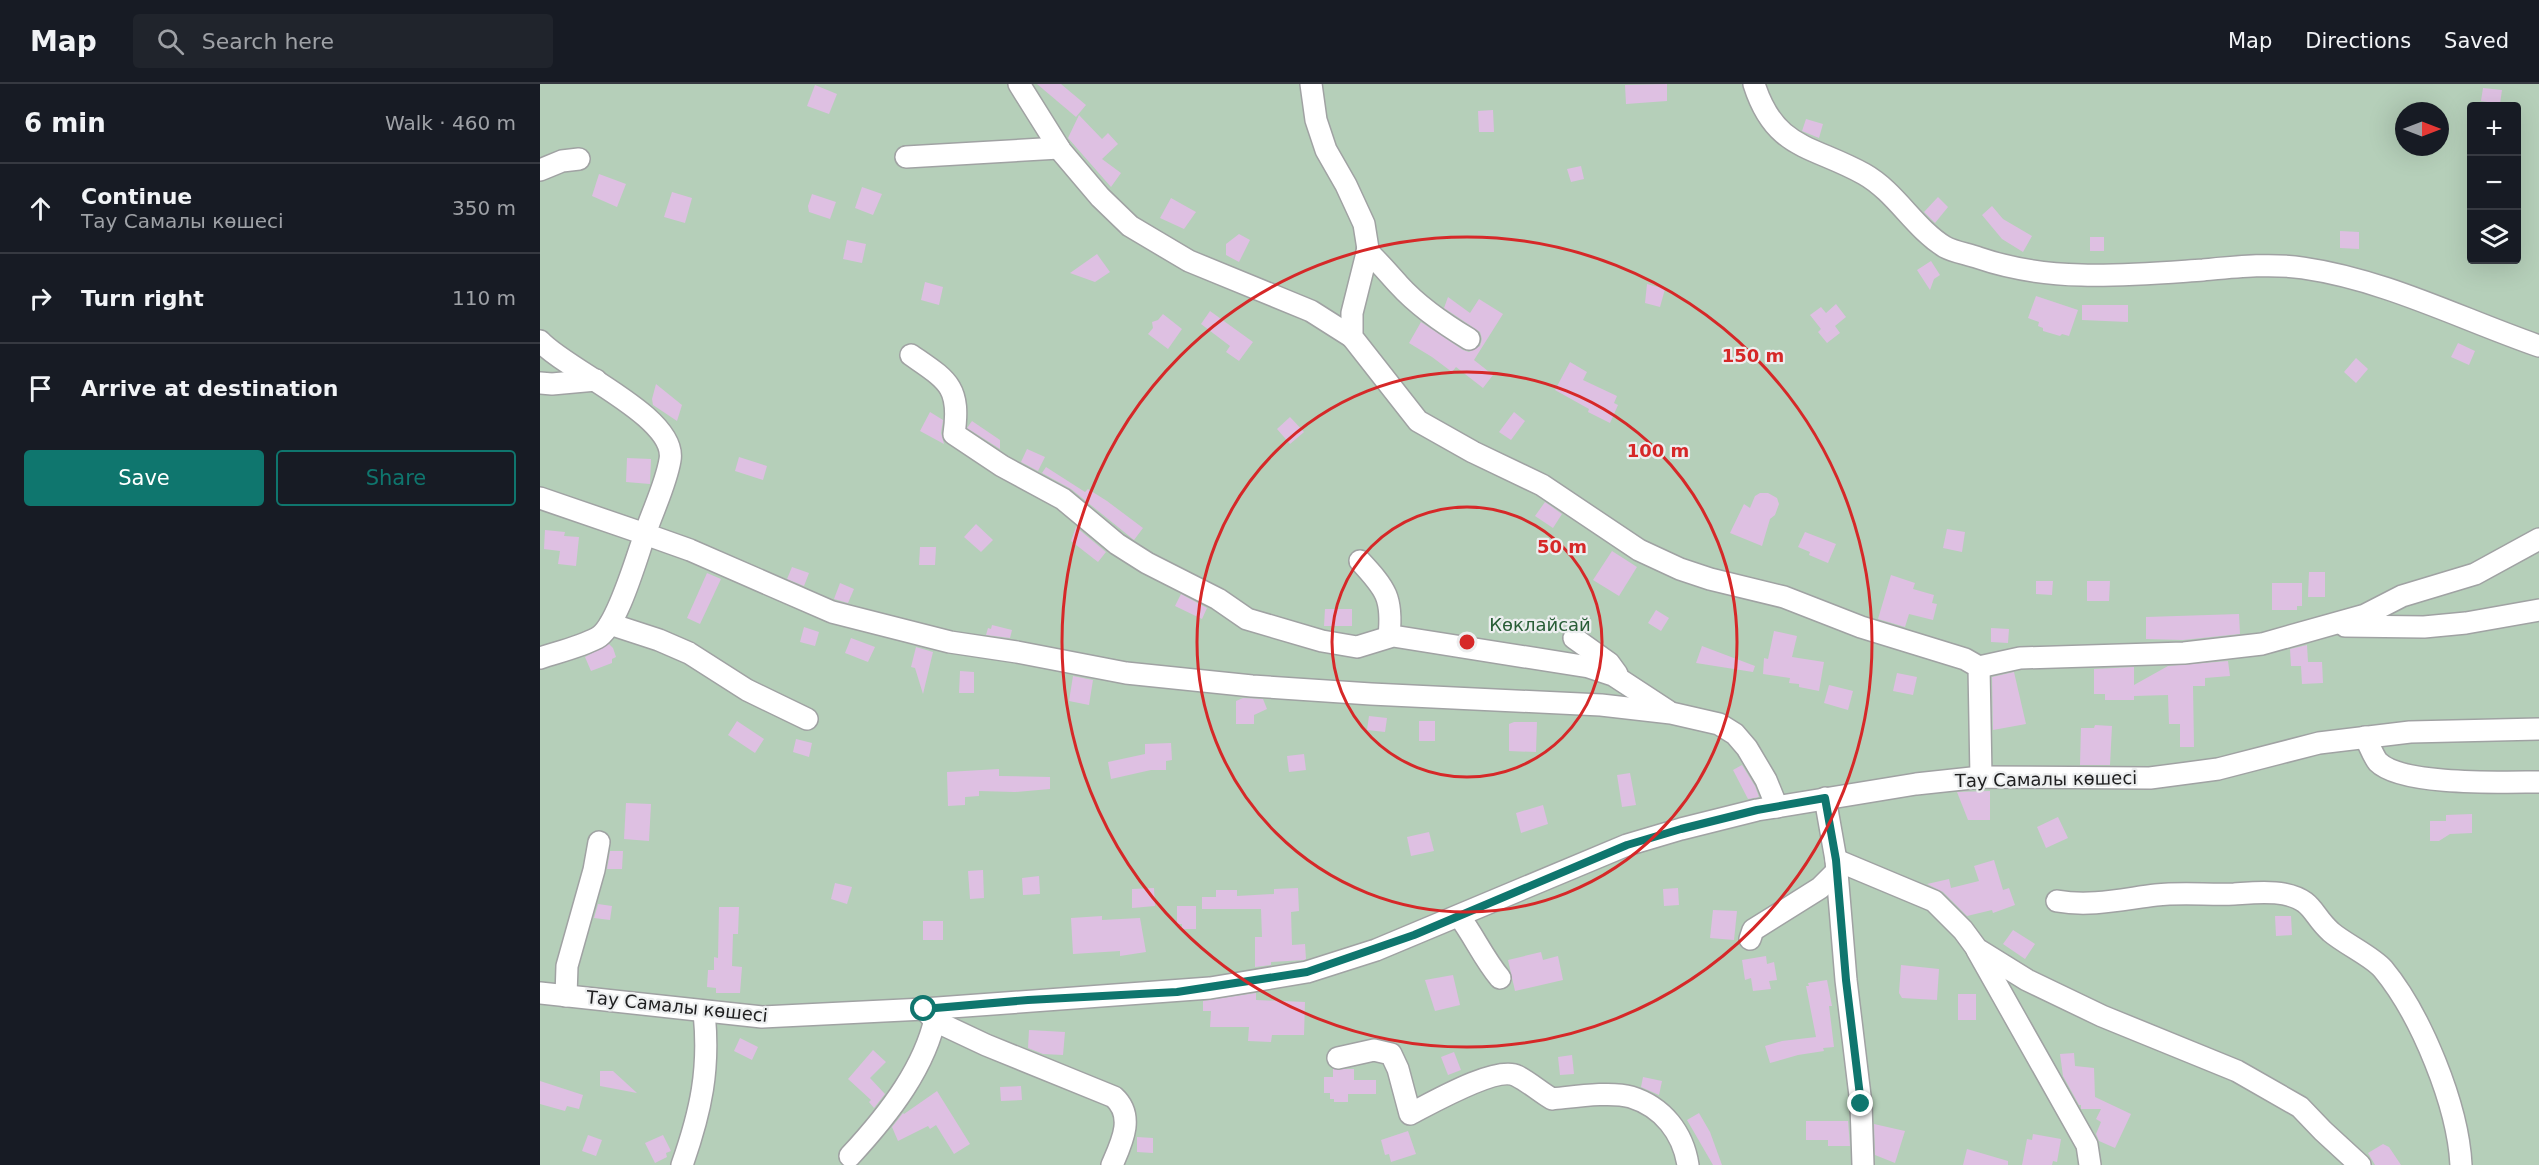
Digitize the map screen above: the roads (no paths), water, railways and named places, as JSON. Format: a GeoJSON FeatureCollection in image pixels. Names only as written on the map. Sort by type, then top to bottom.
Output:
{"type":"FeatureCollection","features":[{"type":"Feature","properties":{"kind":"street"},"geometry":{"type":"LineString","coordinates":[[1019,84],[1059,148],[1100,197],[1130,226],[1189,261],[1302,307],[1352,337],[1418,420],[1473,452],[1542,485],[1640,550],[1690,573],[1784,597],[1861,627],[1965,659],[1979,667],[2020,658],[2215,650],[2262,644],[2365,615],[2402,596],[2475,574],[2539,540]]}},
{"type":"Feature","properties":{"kind":"street"},"geometry":{"type":"LineString","coordinates":[[1311,84],[1316,120],[1326,150],[1346,185],[1364,224],[1367,251],[1354,308],[1352,337]]}},
{"type":"Feature","properties":{"kind":"street"},"geometry":{"type":"LineString","coordinates":[[1754,84],[1766,115],[1786,137],[1866,175],[1929,236],[1946,248],[2007,268],[2096,276],[2230,268],[2299,267],[2370,282],[2539,346]]}},
{"type":"Feature","properties":{"kind":"street"},"geometry":{"type":"LineString","coordinates":[[906,157],[1059,148]]}},
{"type":"Feature","properties":{"kind":"street"},"geometry":{"type":"LineString","coordinates":[[540,170],[562,161],[579,159]]}},
{"type":"Feature","properties":{"kind":"street"},"geometry":{"type":"LineString","coordinates":[[1367,251],[1386,268],[1399,285],[1441,322],[1469,339]]}},
{"type":"Feature","properties":{"kind":"street"},"geometry":{"type":"LineString","coordinates":[[1333,325],[1341,324],[1354,308]]}},
{"type":"Feature","properties":{"kind":"street"},"geometry":{"type":"LineString","coordinates":[[540,341],[660,429],[670,446],[671,459],[619,608],[610,624],[599,637],[540,658]]}},
{"type":"Feature","properties":{"kind":"street"},"geometry":{"type":"LineString","coordinates":[[911,355],[948,382],[955,396],[957,415],[954,434],[962,441],[1063,499],[1117,544],[1147,563],[1218,599],[1247,619],[1322,641],[1357,647],[1389,636],[1413,637],[1571,663],[1589,667],[1623,682],[1671,713]]}},
{"type":"Feature","properties":{"kind":"street"},"geometry":{"type":"LineString","coordinates":[[540,383],[596,380]]}},
{"type":"Feature","properties":{"kind":"street"},"geometry":{"type":"LineString","coordinates":[[540,498],[627,526],[700,554],[832,612],[950,642],[1126,673],[1252,686],[1601,705],[1671,713],[1719,724],[1735,734],[1747,748],[1766,780],[1777,807]]}},
{"type":"Feature","properties":{"kind":"street"},"geometry":{"type":"LineString","coordinates":[[1360,561],[1382,586],[1390,600],[1389,636]]}},
{"type":"Feature","properties":{"kind":"street"},"geometry":{"type":"LineString","coordinates":[[2330,625],[2434,626],[2466,623],[2539,610]]}},
{"type":"Feature","properties":{"kind":"street"},"geometry":{"type":"LineString","coordinates":[[610,624],[650,636],[689,653],[747,690],[807,719]]}},
{"type":"Feature","properties":{"kind":"street"},"geometry":{"type":"LineString","coordinates":[[1574,638],[1609,663],[1623,682]]}},
{"type":"Feature","properties":{"kind":"street"},"geometry":{"type":"LineString","coordinates":[[1979,667],[1981,777]]}},
{"type":"Feature","properties":{"kind":"street","name":"Тау Самалы көшесі"},"geometry":{"type":"LineString","coordinates":[[540,993],[762,1017],[932,1013],[1177,992],[1307,972],[1376,950],[1627,845],[1681,829],[1777,807],[1825,798],[1981,777],[2150,778],[2218,769],[2319,743],[2410,732],[2539,729]]}},
{"type":"Feature","properties":{"kind":"street"},"geometry":{"type":"LineString","coordinates":[[2365,737],[2379,762],[2399,773],[2474,782],[2539,782]]}},
{"type":"Feature","properties":{"kind":"street"},"geometry":{"type":"LineString","coordinates":[[1825,798],[1837,866],[1846,980],[1861,1104],[1863,1165]]}},
{"type":"Feature","properties":{"kind":"street"},"geometry":{"type":"LineString","coordinates":[[566,996],[567,966],[594,870],[599,842]]}},
{"type":"Feature","properties":{"kind":"street"},"geometry":{"type":"LineString","coordinates":[[1750,939],[1753,930],[1820,888],[1837,866]]}},
{"type":"Feature","properties":{"kind":"street"},"geometry":{"type":"LineString","coordinates":[[1837,866],[1934,901],[1963,930],[1977,949],[2087,1146],[2090,1165]]}},
{"type":"Feature","properties":{"kind":"street"},"geometry":{"type":"LineString","coordinates":[[2057,901],[2071,903],[2125,901],[2180,893],[2282,893],[2300,899],[2312,907],[2324,925],[2343,942],[2382,967],[2410,1011],[2431,1048],[2451,1110],[2462,1165]]}},
{"type":"Feature","properties":{"kind":"street"},"geometry":{"type":"LineString","coordinates":[[1459,916],[1472,933],[1484,958],[1500,978]]}},
{"type":"Feature","properties":{"kind":"street"},"geometry":{"type":"LineString","coordinates":[[1977,949],[2027,980],[2102,1016],[2237,1071],[2282,1096],[2300,1107],[2360,1165]]}},
{"type":"Feature","properties":{"kind":"street"},"geometry":{"type":"LineString","coordinates":[[682,1165],[703,1100],[707,1037],[704,1012]]}},
{"type":"Feature","properties":{"kind":"street"},"geometry":{"type":"LineString","coordinates":[[850,1156],[896,1101],[912,1073],[932,1013],[995,1049],[1114,1096],[1124,1105],[1126,1114],[1120,1155],[1112,1165]]}},
{"type":"Feature","properties":{"kind":"street"},"geometry":{"type":"LineString","coordinates":[[1338,1058],[1374,1050],[1391,1054],[1398,1069],[1410,1114],[1475,1083],[1502,1074],[1516,1075],[1552,1099],[1586,1095],[1630,1096],[1666,1115],[1686,1150],[1688,1165]]}},
{"type":"Feature","properties":{"kind":"park label","name":"Көклайсай"},"geometry":{"type":"Point","coordinates":[1540,624]}}]}
